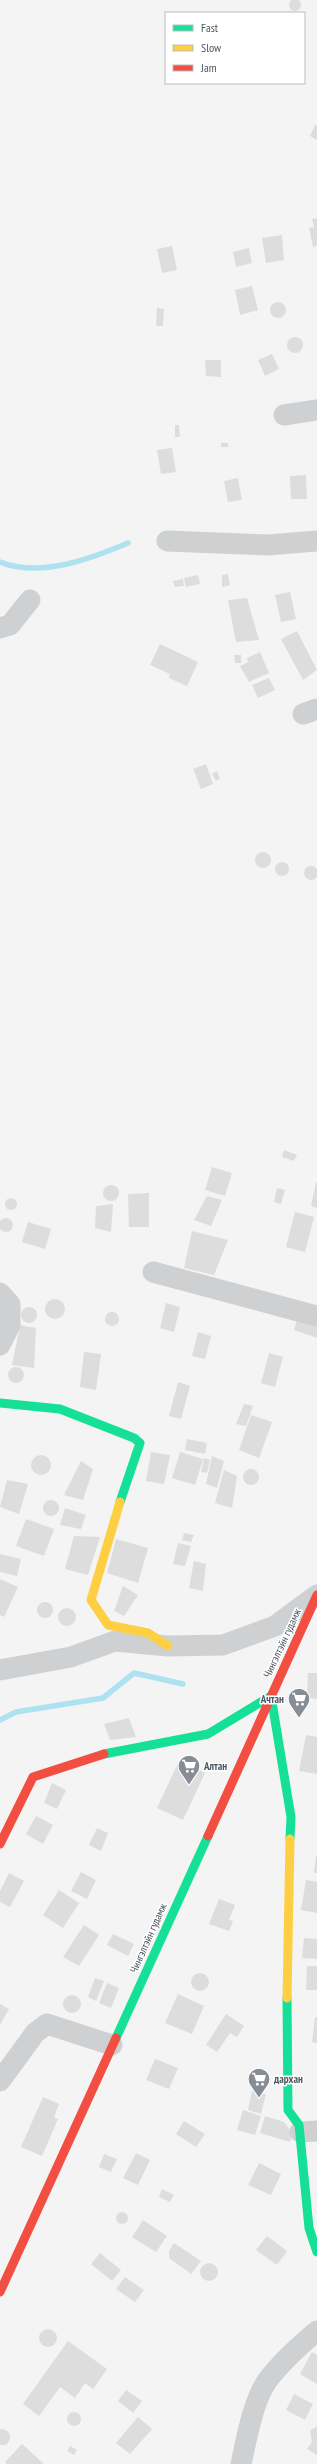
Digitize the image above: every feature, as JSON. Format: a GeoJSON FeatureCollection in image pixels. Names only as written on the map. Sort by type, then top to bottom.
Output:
{"type":"FeatureCollection","features":[{"type":"Feature","properties":{"kind":"street"},"geometry":{"type":"LineString","coordinates":[[284,415],[317,410]]}},
{"type":"Feature","properties":{"kind":"street"},"geometry":{"type":"LineString","coordinates":[[167,541],[268,545],[317,541]]}},
{"type":"Feature","properties":{"kind":"street"},"geometry":{"type":"LineString","coordinates":[[0,628],[10,625],[30,600]]}},
{"type":"Feature","properties":{"kind":"street"},"geometry":{"type":"LineString","coordinates":[[153,1272],[317,1316]]}},
{"type":"Feature","properties":{"kind":"street"},"geometry":{"type":"LineString","coordinates":[[0,1293],[10,1304],[10,1325],[0,1345]]}},
{"type":"Feature","properties":{"kind":"street"},"geometry":{"type":"LineString","coordinates":[[0,1403],[60,1409],[134,1438],[140,1443],[132,1459],[91,1600],[108,1625],[148,1633],[168,1646]]}},
{"type":"Feature","properties":{"kind":"street"},"geometry":{"type":"LineString","coordinates":[[0,1670],[71,1657],[115,1641],[168,1646],[223,1645],[275,1626],[317,1595]]}},
{"type":"Feature","properties":{"kind":"street","name":"Чингэлтэйн гудамж"},"geometry":{"type":"LineString","coordinates":[[0,2292],[317,1595]]}},
{"type":"Feature","properties":{"kind":"street"},"geometry":{"type":"LineString","coordinates":[[0,1844],[33,1777],[107,1753],[208,1734],[271,1696],[291,1816],[286,2018],[288,2110],[299,2125],[308,2132],[309,2228],[317,2252]]}},
{"type":"Feature","properties":{"kind":"street"},"geometry":{"type":"LineString","coordinates":[[0,2081],[35,2033],[47,2024],[112,2045]]}},
{"type":"Feature","properties":{"kind":"street"},"geometry":{"type":"LineString","coordinates":[[241,2464],[249,2425],[266,2382],[292,2352],[317,2331]]}},
{"type":"Feature","properties":{"kind":"building"},"geometry":{"type":"Polygon","coordinates":[[[295,-1],[299,1],[301,5],[299,9],[295,11],[291,9],[289,5],[291,1],[295,-1]]]}},
{"type":"Feature","properties":{"kind":"building"},"geometry":{"type":"Polygon","coordinates":[[[315,125],[317,126],[317,140],[310,136],[315,125]]]}},
{"type":"Feature","properties":{"kind":"building"},"geometry":{"type":"Polygon","coordinates":[[[317,218],[317,246],[313,247],[309,228],[314,227],[312,219],[317,218]]]}},
{"type":"Feature","properties":{"kind":"building"},"geometry":{"type":"Polygon","coordinates":[[[282,235],[284,260],[266,263],[262,238],[282,235]]]}},
{"type":"Feature","properties":{"kind":"building"},"geometry":{"type":"Polygon","coordinates":[[[172,246],[177,270],[162,273],[157,249],[172,246]]]}},
{"type":"Feature","properties":{"kind":"building"},"geometry":{"type":"Polygon","coordinates":[[[249,248],[252,263],[236,267],[233,252],[249,248]]]}},
{"type":"Feature","properties":{"kind":"building"},"geometry":{"type":"Polygon","coordinates":[[[252,286],[258,310],[240,315],[235,290],[252,286]]]}},
{"type":"Feature","properties":{"kind":"building"},"geometry":{"type":"Polygon","coordinates":[[[278,302],[285,307],[286,310],[281,317],[278,318],[271,313],[270,310],[275,303],[278,302]]]}},
{"type":"Feature","properties":{"kind":"building"},"geometry":{"type":"Polygon","coordinates":[[[157,308],[164,309],[163,326],[156,326],[157,308]]]}},
{"type":"Feature","properties":{"kind":"building"},"geometry":{"type":"Polygon","coordinates":[[[295,337],[302,342],[303,345],[298,352],[295,353],[288,348],[287,345],[292,338],[295,337]]]}},
{"type":"Feature","properties":{"kind":"building"},"geometry":{"type":"Polygon","coordinates":[[[272,354],[279,369],[265,376],[258,360],[272,354]]]}},
{"type":"Feature","properties":{"kind":"building"},"geometry":{"type":"Polygon","coordinates":[[[205,360],[221,360],[221,377],[206,376],[205,360]]]}},
{"type":"Feature","properties":{"kind":"building"},"geometry":{"type":"Polygon","coordinates":[[[175,425],[179,425],[180,437],[175,437],[175,425]]]}},
{"type":"Feature","properties":{"kind":"building"},"geometry":{"type":"Polygon","coordinates":[[[221,443],[228,443],[228,447],[221,447],[221,443]]]}},
{"type":"Feature","properties":{"kind":"building"},"geometry":{"type":"Polygon","coordinates":[[[172,448],[176,472],[161,474],[157,450],[172,448]]]}},
{"type":"Feature","properties":{"kind":"building"},"geometry":{"type":"Polygon","coordinates":[[[306,475],[307,499],[291,499],[290,476],[306,475]]]}},
{"type":"Feature","properties":{"kind":"building"},"geometry":{"type":"Polygon","coordinates":[[[238,478],[242,500],[228,502],[224,481],[238,478]]]}},
{"type":"Feature","properties":{"kind":"building"},"geometry":{"type":"Polygon","coordinates":[[[228,574],[230,585],[222,587],[222,575],[228,574]]]}},
{"type":"Feature","properties":{"kind":"building"},"geometry":{"type":"Polygon","coordinates":[[[198,575],[200,584],[186,587],[184,578],[198,575]]]}},
{"type":"Feature","properties":{"kind":"building"},"geometry":{"type":"Polygon","coordinates":[[[183,579],[184,586],[175,587],[173,581],[183,579]]]}},
{"type":"Feature","properties":{"kind":"building"},"geometry":{"type":"Polygon","coordinates":[[[290,592],[296,619],[281,622],[275,595],[290,592]]]}},
{"type":"Feature","properties":{"kind":"building"},"geometry":{"type":"Polygon","coordinates":[[[247,598],[259,640],[236,642],[228,600],[247,598]]]}},
{"type":"Feature","properties":{"kind":"building"},"geometry":{"type":"Polygon","coordinates":[[[297,631],[317,670],[303,680],[281,639],[297,631]]]}},
{"type":"Feature","properties":{"kind":"building"},"geometry":{"type":"Polygon","coordinates":[[[160,644],[198,662],[187,686],[169,678],[170,674],[150,665],[160,644]]]}},
{"type":"Feature","properties":{"kind":"building"},"geometry":{"type":"Polygon","coordinates":[[[260,652],[269,673],[249,682],[240,666],[248,662],[247,658],[260,652]]]}},
{"type":"Feature","properties":{"kind":"building"},"geometry":{"type":"Polygon","coordinates":[[[234,655],[241,655],[241,663],[235,663],[234,655]]]}},
{"type":"Feature","properties":{"kind":"building"},"geometry":{"type":"Polygon","coordinates":[[[269,678],[275,690],[258,698],[252,685],[269,678]]]}},
{"type":"Feature","properties":{"kind":"building"},"geometry":{"type":"Polygon","coordinates":[[[206,764],[213,784],[201,789],[193,769],[206,764]]]}},
{"type":"Feature","properties":{"kind":"building"},"geometry":{"type":"Polygon","coordinates":[[[217,771],[220,779],[216,781],[212,774],[217,771]]]}},
{"type":"Feature","properties":{"kind":"building"},"geometry":{"type":"Polygon","coordinates":[[[263,852],[270,857],[271,860],[266,867],[263,868],[256,863],[255,860],[260,853],[263,852]]]}},
{"type":"Feature","properties":{"kind":"building"},"geometry":{"type":"Polygon","coordinates":[[[279,862],[285,862],[289,866],[289,872],[285,876],[279,876],[275,872],[275,866],[279,862]]]}},
{"type":"Feature","properties":{"kind":"building"},"geometry":{"type":"Polygon","coordinates":[[[311,866],[316,868],[318,873],[316,878],[311,880],[306,878],[304,873],[306,868],[311,866]]]}},
{"type":"Feature","properties":{"kind":"building"},"geometry":{"type":"Polygon","coordinates":[[[284,1150],[297,1155],[294,1161],[282,1157],[284,1150]]]}},
{"type":"Feature","properties":{"kind":"building"},"geometry":{"type":"Polygon","coordinates":[[[212,1167],[232,1173],[225,1196],[205,1190],[212,1167]]]}},
{"type":"Feature","properties":{"kind":"building"},"geometry":{"type":"Polygon","coordinates":[[[316,1182],[317,1183],[317,1208],[311,1206],[316,1182]]]}},
{"type":"Feature","properties":{"kind":"building"},"geometry":{"type":"Polygon","coordinates":[[[111,1185],[117,1187],[119,1193],[117,1199],[111,1201],[105,1199],[103,1193],[105,1187],[111,1185]]]}},
{"type":"Feature","properties":{"kind":"building"},"geometry":{"type":"Polygon","coordinates":[[[277,1188],[285,1190],[281,1204],[274,1202],[277,1188]]]}},
{"type":"Feature","properties":{"kind":"building"},"geometry":{"type":"Polygon","coordinates":[[[149,1193],[149,1227],[129,1227],[128,1194],[149,1193]]]}},
{"type":"Feature","properties":{"kind":"building"},"geometry":{"type":"Polygon","coordinates":[[[207,1196],[222,1200],[211,1226],[194,1220],[207,1196]]]}},
{"type":"Feature","properties":{"kind":"building"},"geometry":{"type":"Polygon","coordinates":[[[9,1198],[13,1198],[17,1204],[13,1210],[9,1210],[5,1206],[5,1202],[9,1198]]]}},
{"type":"Feature","properties":{"kind":"building"},"geometry":{"type":"Polygon","coordinates":[[[113,1204],[111,1232],[95,1228],[96,1206],[113,1204]]]}},
{"type":"Feature","properties":{"kind":"building"},"geometry":{"type":"Polygon","coordinates":[[[295,1212],[314,1217],[305,1252],[286,1247],[295,1212]]]}},
{"type":"Feature","properties":{"kind":"building"},"geometry":{"type":"Polygon","coordinates":[[[3,1218],[9,1218],[13,1222],[13,1228],[9,1232],[3,1232],[-1,1228],[-1,1222],[3,1218]]]}},
{"type":"Feature","properties":{"kind":"building"},"geometry":{"type":"Polygon","coordinates":[[[28,1222],[51,1229],[45,1249],[22,1242],[28,1222]]]}},
{"type":"Feature","properties":{"kind":"building"},"geometry":{"type":"Polygon","coordinates":[[[192,1231],[228,1240],[214,1275],[184,1268],[192,1231]]]}},
{"type":"Feature","properties":{"kind":"building"},"geometry":{"type":"Polygon","coordinates":[[[55,1299],[62,1302],[65,1309],[62,1316],[55,1319],[48,1316],[45,1309],[48,1302],[55,1299]]]}},
{"type":"Feature","properties":{"kind":"building"},"geometry":{"type":"Polygon","coordinates":[[[166,1303],[180,1307],[174,1332],[160,1328],[166,1303]]]}},
{"type":"Feature","properties":{"kind":"building"},"geometry":{"type":"Polygon","coordinates":[[[26,1307],[32,1307],[37,1312],[35,1321],[32,1323],[26,1323],[21,1318],[21,1312],[26,1307]]]}},
{"type":"Feature","properties":{"kind":"building"},"geometry":{"type":"Polygon","coordinates":[[[109,1312],[115,1312],[119,1316],[119,1322],[115,1326],[109,1326],[105,1322],[105,1316],[109,1312]]]}},
{"type":"Feature","properties":{"kind":"building"},"geometry":{"type":"Polygon","coordinates":[[[297,1320],[317,1327],[317,1338],[294,1330],[297,1320]]]}},
{"type":"Feature","properties":{"kind":"building"},"geometry":{"type":"Polygon","coordinates":[[[20,1325],[36,1328],[34,1368],[12,1365],[20,1325]]]}},
{"type":"Feature","properties":{"kind":"building"},"geometry":{"type":"Polygon","coordinates":[[[198,1332],[211,1336],[205,1359],[192,1356],[198,1332]]]}},
{"type":"Feature","properties":{"kind":"building"},"geometry":{"type":"Polygon","coordinates":[[[84,1352],[101,1354],[96,1390],[80,1387],[84,1352]]]}},
{"type":"Feature","properties":{"kind":"building"},"geometry":{"type":"Polygon","coordinates":[[[269,1353],[283,1357],[275,1387],[261,1383],[269,1353]]]}},
{"type":"Feature","properties":{"kind":"building"},"geometry":{"type":"Polygon","coordinates":[[[16,1367],[22,1369],[24,1375],[22,1381],[16,1383],[10,1381],[8,1375],[10,1369],[16,1367]]]}},
{"type":"Feature","properties":{"kind":"building"},"geometry":{"type":"Polygon","coordinates":[[[178,1382],[190,1386],[181,1419],[169,1416],[178,1382]]]}},
{"type":"Feature","properties":{"kind":"building"},"geometry":{"type":"Polygon","coordinates":[[[244,1404],[253,1406],[246,1426],[236,1424],[244,1404]]]}},
{"type":"Feature","properties":{"kind":"building"},"geometry":{"type":"Polygon","coordinates":[[[251,1415],[272,1422],[259,1458],[239,1450],[251,1415]]]}},
{"type":"Feature","properties":{"kind":"building"},"geometry":{"type":"Polygon","coordinates":[[[187,1439],[207,1443],[205,1454],[185,1450],[187,1439]]]}},
{"type":"Feature","properties":{"kind":"building"},"geometry":{"type":"Polygon","coordinates":[[[151,1452],[170,1455],[164,1484],[146,1481],[151,1452]]]}},
{"type":"Feature","properties":{"kind":"building"},"geometry":{"type":"Polygon","coordinates":[[[180,1452],[203,1459],[195,1485],[172,1478],[180,1452]]]}},
{"type":"Feature","properties":{"kind":"building"},"geometry":{"type":"Polygon","coordinates":[[[41,1455],[48,1458],[51,1465],[48,1472],[41,1475],[34,1472],[31,1465],[34,1458],[41,1455]]]}},
{"type":"Feature","properties":{"kind":"building"},"geometry":{"type":"Polygon","coordinates":[[[212,1456],[224,1461],[217,1488],[206,1484],[212,1456]]]}},
{"type":"Feature","properties":{"kind":"building"},"geometry":{"type":"Polygon","coordinates":[[[204,1458],[210,1460],[207,1473],[201,1472],[204,1458]]]}},
{"type":"Feature","properties":{"kind":"building"},"geometry":{"type":"Polygon","coordinates":[[[81,1461],[93,1469],[83,1500],[64,1495],[81,1461]]]}},
{"type":"Feature","properties":{"kind":"building"},"geometry":{"type":"Polygon","coordinates":[[[248,1469],[254,1469],[259,1474],[257,1483],[254,1485],[248,1485],[243,1480],[243,1474],[248,1469]]]}},
{"type":"Feature","properties":{"kind":"building"},"geometry":{"type":"Polygon","coordinates":[[[224,1470],[237,1476],[232,1508],[215,1503],[224,1470]]]}},
{"type":"Feature","properties":{"kind":"building"},"geometry":{"type":"Polygon","coordinates":[[[7,1480],[28,1484],[19,1514],[0,1507],[7,1480]]]}},
{"type":"Feature","properties":{"kind":"building"},"geometry":{"type":"Polygon","coordinates":[[[48,1500],[54,1500],[59,1505],[57,1514],[54,1516],[48,1516],[43,1511],[43,1505],[48,1500]]]}},
{"type":"Feature","properties":{"kind":"building"},"geometry":{"type":"Polygon","coordinates":[[[65,1508],[86,1515],[81,1529],[60,1525],[65,1508]]]}},
{"type":"Feature","properties":{"kind":"building"},"geometry":{"type":"Polygon","coordinates":[[[26,1519],[54,1529],[44,1556],[16,1546],[26,1519]]]}},
{"type":"Feature","properties":{"kind":"building"},"geometry":{"type":"Polygon","coordinates":[[[184,1533],[194,1535],[191,1542],[182,1540],[184,1533]]]}},
{"type":"Feature","properties":{"kind":"building"},"geometry":{"type":"Polygon","coordinates":[[[74,1536],[100,1537],[88,1575],[65,1569],[74,1536]]]}},
{"type":"Feature","properties":{"kind":"building"},"geometry":{"type":"Polygon","coordinates":[[[116,1539],[148,1548],[138,1583],[107,1573],[116,1539]]]}},
{"type":"Feature","properties":{"kind":"building"},"geometry":{"type":"Polygon","coordinates":[[[178,1543],[191,1546],[185,1566],[173,1564],[178,1543]]]}},
{"type":"Feature","properties":{"kind":"building"},"geometry":{"type":"Polygon","coordinates":[[[0,1554],[21,1559],[17,1576],[0,1572],[0,1554]]]}},
{"type":"Feature","properties":{"kind":"building"},"geometry":{"type":"Polygon","coordinates":[[[194,1561],[206,1564],[203,1591],[189,1588],[194,1561]]]}},
{"type":"Feature","properties":{"kind":"building"},"geometry":{"type":"Polygon","coordinates":[[[0,1579],[18,1587],[4,1617],[0,1615],[0,1579]]]}},
{"type":"Feature","properties":{"kind":"building"},"geometry":{"type":"Polygon","coordinates":[[[123,1586],[138,1595],[124,1616],[114,1611],[123,1586]]]}},
{"type":"Feature","properties":{"kind":"building"},"geometry":{"type":"Polygon","coordinates":[[[45,1602],[52,1607],[53,1610],[48,1617],[45,1618],[38,1613],[37,1610],[42,1603],[45,1602]]]}},
{"type":"Feature","properties":{"kind":"building"},"geometry":{"type":"Polygon","coordinates":[[[67,1608],[73,1611],[76,1617],[73,1623],[67,1626],[61,1623],[58,1617],[61,1611],[67,1608]]]}},
{"type":"Feature","properties":{"kind":"building"},"geometry":{"type":"Polygon","coordinates":[[[308,1673],[317,1673],[317,1699],[307,1698],[308,1673]]]}},
{"type":"Feature","properties":{"kind":"building"},"geometry":{"type":"Polygon","coordinates":[[[129,1718],[136,1737],[110,1740],[104,1724],[129,1718]]]}},
{"type":"Feature","properties":{"kind":"building"},"geometry":{"type":"Polygon","coordinates":[[[306,1735],[317,1737],[317,1774],[299,1771],[306,1735]]]}},
{"type":"Feature","properties":{"kind":"building"},"geometry":{"type":"Polygon","coordinates":[[[179,1761],[205,1773],[183,1820],[157,1808],[179,1761]]]}},
{"type":"Feature","properties":{"kind":"building"},"geometry":{"type":"Polygon","coordinates":[[[52,1783],[66,1790],[57,1809],[44,1803],[52,1783]]]}},
{"type":"Feature","properties":{"kind":"building"},"geometry":{"type":"Polygon","coordinates":[[[36,1816],[53,1825],[43,1844],[26,1834],[36,1816]]]}},
{"type":"Feature","properties":{"kind":"building"},"geometry":{"type":"Polygon","coordinates":[[[97,1828],[108,1833],[101,1851],[89,1845],[97,1828]]]}},
{"type":"Feature","properties":{"kind":"building"},"geometry":{"type":"Polygon","coordinates":[[[316,1856],[317,1873],[314,1873],[316,1856]]]}},
{"type":"Feature","properties":{"kind":"building"},"geometry":{"type":"Polygon","coordinates":[[[81,1872],[96,1880],[87,1899],[71,1891],[81,1872]]]}},
{"type":"Feature","properties":{"kind":"building"},"geometry":{"type":"Polygon","coordinates":[[[9,1873],[24,1881],[10,1907],[0,1902],[0,1891],[9,1873]]]}},
{"type":"Feature","properties":{"kind":"building"},"geometry":{"type":"Polygon","coordinates":[[[306,1880],[317,1882],[317,1913],[301,1910],[306,1880]]]}},
{"type":"Feature","properties":{"kind":"building"},"geometry":{"type":"Polygon","coordinates":[[[59,1890],[79,1903],[63,1928],[43,1915],[59,1890]]]}},
{"type":"Feature","properties":{"kind":"building"},"geometry":{"type":"Polygon","coordinates":[[[219,1899],[235,1905],[229,1920],[233,1921],[229,1931],[209,1924],[219,1899]]]}},
{"type":"Feature","properties":{"kind":"building"},"geometry":{"type":"Polygon","coordinates":[[[84,1925],[99,1935],[79,1966],[63,1957],[84,1925]]]}},
{"type":"Feature","properties":{"kind":"building"},"geometry":{"type":"Polygon","coordinates":[[[113,1934],[134,1944],[128,1956],[107,1945],[113,1934]]]}},
{"type":"Feature","properties":{"kind":"building"},"geometry":{"type":"Polygon","coordinates":[[[304,1938],[317,1939],[317,1959],[302,1958],[304,1938]]]}},
{"type":"Feature","properties":{"kind":"building"},"geometry":{"type":"Polygon","coordinates":[[[307,1966],[317,1966],[317,1990],[306,1990],[307,1966]]]}},
{"type":"Feature","properties":{"kind":"building"},"geometry":{"type":"Polygon","coordinates":[[[200,1973],[206,1976],[209,1982],[206,1988],[200,1991],[194,1988],[191,1982],[194,1976],[200,1973]]]}},
{"type":"Feature","properties":{"kind":"building"},"geometry":{"type":"Polygon","coordinates":[[[95,1978],[104,1981],[96,2001],[88,1997],[95,1978]]]}},
{"type":"Feature","properties":{"kind":"building"},"geometry":{"type":"Polygon","coordinates":[[[107,1983],[119,1988],[111,2008],[99,2003],[107,1983]]]}},
{"type":"Feature","properties":{"kind":"building"},"geometry":{"type":"Polygon","coordinates":[[[178,1994],[204,2006],[192,2034],[165,2023],[178,1994]]]}},
{"type":"Feature","properties":{"kind":"building"},"geometry":{"type":"Polygon","coordinates":[[[72,1995],[78,1998],[81,2004],[78,2010],[72,2013],[66,2010],[63,2004],[66,1998],[72,1995]]]}},
{"type":"Feature","properties":{"kind":"building"},"geometry":{"type":"Polygon","coordinates":[[[0,2004],[9,2009],[0,2025],[0,2004]]]}},
{"type":"Feature","properties":{"kind":"building"},"geometry":{"type":"Polygon","coordinates":[[[226,2014],[244,2026],[237,2037],[230,2033],[217,2052],[206,2045],[226,2014]]]}},
{"type":"Feature","properties":{"kind":"building"},"geometry":{"type":"Polygon","coordinates":[[[315,2017],[317,2017],[317,2043],[312,2042],[315,2017]]]}},
{"type":"Feature","properties":{"kind":"building"},"geometry":{"type":"Polygon","coordinates":[[[155,2059],[178,2068],[169,2089],[146,2080],[155,2059]]]}},
{"type":"Feature","properties":{"kind":"building"},"geometry":{"type":"Polygon","coordinates":[[[252,2091],[266,2094],[261,2114],[248,2110],[252,2091]]]}},
{"type":"Feature","properties":{"kind":"building"},"geometry":{"type":"Polygon","coordinates":[[[43,2097],[59,2104],[54,2117],[58,2119],[42,2156],[21,2147],[43,2097]]]}},
{"type":"Feature","properties":{"kind":"building"},"geometry":{"type":"Polygon","coordinates":[[[243,2110],[261,2116],[255,2135],[237,2130],[243,2110]]]}},
{"type":"Feature","properties":{"kind":"building"},"geometry":{"type":"Polygon","coordinates":[[[265,2116],[284,2122],[293,2134],[290,2142],[260,2133],[265,2116]]]}},
{"type":"Feature","properties":{"kind":"building"},"geometry":{"type":"Polygon","coordinates":[[[184,2121],[205,2134],[196,2147],[176,2134],[184,2121]]]}},
{"type":"Feature","properties":{"kind":"building"},"geometry":{"type":"Polygon","coordinates":[[[136,2153],[150,2160],[138,2185],[123,2178],[136,2153]]]}},
{"type":"Feature","properties":{"kind":"building"},"geometry":{"type":"Polygon","coordinates":[[[104,2154],[117,2159],[111,2172],[99,2167],[104,2154]]]}},
{"type":"Feature","properties":{"kind":"building"},"geometry":{"type":"Polygon","coordinates":[[[259,2163],[281,2174],[271,2195],[248,2185],[259,2163]]]}},
{"type":"Feature","properties":{"kind":"building"},"geometry":{"type":"Polygon","coordinates":[[[162,2189],[174,2195],[170,2202],[159,2197],[162,2189]]]}},
{"type":"Feature","properties":{"kind":"building"},"geometry":{"type":"Polygon","coordinates":[[[124,2212],[127,2213],[127,2223],[120,2224],[117,2223],[116,2216],[117,2213],[124,2212]]]}},
{"type":"Feature","properties":{"kind":"building"},"geometry":{"type":"Polygon","coordinates":[[[143,2220],[167,2236],[156,2252],[132,2237],[143,2220]]]}},
{"type":"Feature","properties":{"kind":"building"},"geometry":{"type":"Polygon","coordinates":[[[267,2236],[287,2251],[277,2265],[256,2250],[267,2236]]]}},
{"type":"Feature","properties":{"kind":"building"},"geometry":{"type":"Polygon","coordinates":[[[174,2243],[201,2261],[191,2274],[169,2258],[169,2251],[174,2243]]]}},
{"type":"Feature","properties":{"kind":"building"},"geometry":{"type":"Polygon","coordinates":[[[100,2253],[121,2270],[112,2281],[91,2264],[100,2253]]]}},
{"type":"Feature","properties":{"kind":"building"},"geometry":{"type":"Polygon","coordinates":[[[209,2263],[213,2264],[217,2268],[217,2276],[213,2280],[209,2281],[205,2280],[201,2276],[200,2272],[201,2268],[205,2264],[209,2263]]]}},
{"type":"Feature","properties":{"kind":"building"},"geometry":{"type":"Polygon","coordinates":[[[125,2277],[144,2290],[135,2302],[116,2289],[125,2277]]]}},
{"type":"Feature","properties":{"kind":"building"},"geometry":{"type":"Polygon","coordinates":[[[48,2329],[54,2332],[57,2338],[54,2344],[48,2347],[42,2344],[39,2338],[42,2332],[48,2329]]]}},
{"type":"Feature","properties":{"kind":"building"},"geometry":{"type":"Polygon","coordinates":[[[68,2341],[107,2369],[93,2389],[85,2383],[75,2398],[60,2387],[39,2416],[23,2404],[68,2341]]]}},
{"type":"Feature","properties":{"kind":"building"},"geometry":{"type":"Polygon","coordinates":[[[312,2352],[317,2355],[317,2384],[300,2374],[312,2352]]]}},
{"type":"Feature","properties":{"kind":"building"},"geometry":{"type":"Polygon","coordinates":[[[126,2390],[142,2401],[133,2413],[118,2401],[126,2390]]]}},
{"type":"Feature","properties":{"kind":"building"},"geometry":{"type":"Polygon","coordinates":[[[294,2394],[313,2404],[305,2420],[286,2410],[294,2394]]]}},
{"type":"Feature","properties":{"kind":"building"},"geometry":{"type":"Polygon","coordinates":[[[71,2412],[77,2412],[81,2416],[81,2422],[77,2426],[71,2426],[67,2422],[67,2416],[71,2412]]]}},
{"type":"Feature","properties":{"kind":"building"},"geometry":{"type":"Polygon","coordinates":[[[138,2417],[152,2429],[130,2454],[116,2443],[138,2417]]]}},
{"type":"Feature","properties":{"kind":"building"},"geometry":{"type":"Polygon","coordinates":[[[317,2426],[317,2444],[315,2444],[317,2445],[317,2455],[307,2449],[312,2442],[310,2431],[317,2426]]]}},
{"type":"Feature","properties":{"kind":"building"},"geometry":{"type":"Polygon","coordinates":[[[0,2429],[6,2430],[10,2434],[10,2440],[6,2445],[0,2445],[0,2429]]]}},
{"type":"Feature","properties":{"kind":"building"},"geometry":{"type":"Polygon","coordinates":[[[22,2444],[44,2464],[7,2464],[5,2462],[22,2444]]]}},
{"type":"Feature","properties":{"kind":"building"},"geometry":{"type":"Polygon","coordinates":[[[70,2446],[77,2450],[74,2455],[67,2451],[70,2446]]]}},
{"type":"Feature","properties":{"kind":"waterway"},"geometry":{"type":"LineString","coordinates":[[0,562],[32,568],[48,567],[98,555],[128,543]]}},
{"type":"Feature","properties":{"kind":"waterway"},"geometry":{"type":"LineString","coordinates":[[0,1720],[16,1712],[103,1698],[134,1673],[183,1684]]}},
{"type":"Feature","properties":{"kind":"traffic: fast"},"geometry":{"type":"LineString","coordinates":[[0,1403],[60,1409],[134,1438],[140,1443],[120,1502]]}},
{"type":"Feature","properties":{"kind":"traffic: fast"},"geometry":{"type":"LineString","coordinates":[[104,1754],[208,1734],[271,1696],[291,1817],[290,1839]]}},
{"type":"Feature","properties":{"kind":"traffic: fast"},"geometry":{"type":"LineString","coordinates":[[116,2038],[208,1836]]}},
{"type":"Feature","properties":{"kind":"traffic: fast"},"geometry":{"type":"LineString","coordinates":[[287,1998],[288,2110],[299,2125],[309,2228],[317,2252]]}},
{"type":"Feature","properties":{"kind":"traffic: slow"},"geometry":{"type":"LineString","coordinates":[[120,1502],[91,1600],[108,1625],[148,1633],[168,1646]]}},
{"type":"Feature","properties":{"kind":"traffic: slow"},"geometry":{"type":"LineString","coordinates":[[287,1998],[290,1839]]}},
{"type":"Feature","properties":{"kind":"traffic: jam"},"geometry":{"type":"LineString","coordinates":[[208,1836],[317,1595]]}},
{"type":"Feature","properties":{"kind":"traffic: jam"},"geometry":{"type":"LineString","coordinates":[[0,1844],[33,1777],[104,1754]]}},
{"type":"Feature","properties":{"kind":"traffic: jam"},"geometry":{"type":"LineString","coordinates":[[0,2292],[116,2038]]}},
{"type":"Feature","properties":{"kind":"place","name":"Ачтан"},"geometry":{"type":"Point","coordinates":[299,1718]}},
{"type":"Feature","properties":{"kind":"place","name":"Алтан"},"geometry":{"type":"Point","coordinates":[189,1786]}},
{"type":"Feature","properties":{"kind":"place","name":"дархан"},"geometry":{"type":"Point","coordinates":[259,2098]}}]}
